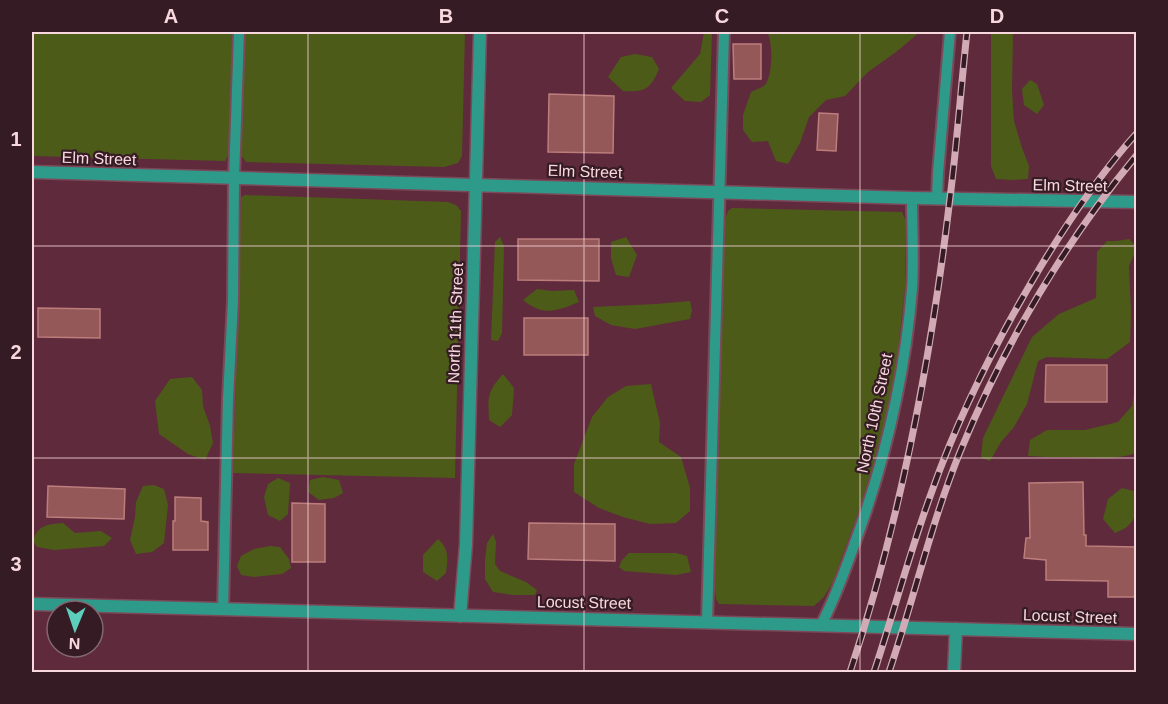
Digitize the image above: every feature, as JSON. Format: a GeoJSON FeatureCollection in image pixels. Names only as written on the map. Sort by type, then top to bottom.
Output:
{"type":"FeatureCollection","features":[{"type":"Feature","properties":{"kind":"street","name":"North 11th Street"},"geometry":{"type":"LineString","coordinates":[[460,616],[466,544],[480,32]]}},
{"type":"Feature","properties":{"kind":"street","name":"Elm Street"},"geometry":{"type":"LineString","coordinates":[[32,172],[912,198],[1137,202]]}},
{"type":"Feature","properties":{"kind":"street","name":"Locust Street"},"geometry":{"type":"LineString","coordinates":[[32,604],[1137,634]]}},
{"type":"Feature","properties":{"kind":"street"},"geometry":{"type":"LineString","coordinates":[[954,672],[957,629]]}},
{"type":"Feature","properties":{"kind":"lane"},"geometry":{"type":"LineString","coordinates":[[224,609],[239,32]]}},
{"type":"Feature","properties":{"kind":"lane"},"geometry":{"type":"LineString","coordinates":[[706,622],[724,32]]}},
{"type":"Feature","properties":{"kind":"lane"},"geometry":{"type":"LineString","coordinates":[[937,198],[950,32]]}},
{"type":"Feature","properties":{"kind":"lane","name":"North 10th Street"},"geometry":{"type":"LineString","coordinates":[[821,625],[838,590],[871,499],[892,421],[903,366],[912,287],[912,198]]}},
{"type":"Feature","properties":{"kind":"green space"},"geometry":{"type":"Polygon","coordinates":[[[32,32],[234,32],[229,153],[225,161],[32,156],[32,32]]]}},
{"type":"Feature","properties":{"kind":"green space"},"geometry":{"type":"Polygon","coordinates":[[[244,32],[465,32],[462,156],[458,163],[444,167],[246,162],[241,155],[244,32]]]}},
{"type":"Feature","properties":{"kind":"green space"},"geometry":{"type":"Polygon","coordinates":[[[704,32],[712,32],[710,95],[701,102],[685,101],[671,88],[700,54],[704,32]]]}},
{"type":"Feature","properties":{"kind":"green space"},"geometry":{"type":"Polygon","coordinates":[[[767,32],[920,32],[868,72],[845,96],[826,100],[809,117],[800,143],[788,164],[776,161],[768,141],[752,142],[743,130],[743,115],[751,92],[765,85],[770,74],[771,50],[767,32]]]}},
{"type":"Feature","properties":{"kind":"green space"},"geometry":{"type":"Polygon","coordinates":[[[991,32],[1013,32],[1014,121],[1029,166],[1028,179],[996,179],[991,166],[991,32]]]}},
{"type":"Feature","properties":{"kind":"green space"},"geometry":{"type":"Polygon","coordinates":[[[635,54],[652,57],[659,69],[653,81],[646,88],[637,91],[623,91],[608,77],[621,57],[635,54]]]}},
{"type":"Feature","properties":{"kind":"green space"},"geometry":{"type":"Polygon","coordinates":[[[1030,80],[1037,84],[1044,105],[1037,114],[1024,105],[1022,89],[1030,80]]]}},
{"type":"Feature","properties":{"kind":"green space"},"geometry":{"type":"Polygon","coordinates":[[[245,195],[448,202],[456,205],[461,211],[455,478],[233,473],[241,197],[245,195]]]}},
{"type":"Feature","properties":{"kind":"green space"},"geometry":{"type":"Polygon","coordinates":[[[732,208],[902,212],[906,222],[905,288],[896,368],[885,422],[863,499],[833,582],[824,597],[814,606],[719,604],[716,599],[714,585],[717,399],[725,219],[732,208]]]}},
{"type":"Feature","properties":{"kind":"green space"},"geometry":{"type":"Polygon","coordinates":[[[500,237],[504,246],[502,333],[498,341],[491,340],[495,242],[500,237]]]}},
{"type":"Feature","properties":{"kind":"green space"},"geometry":{"type":"Polygon","coordinates":[[[626,237],[637,255],[629,277],[616,275],[611,258],[611,242],[626,237]]]}},
{"type":"Feature","properties":{"kind":"green space"},"geometry":{"type":"Polygon","coordinates":[[[1129,239],[1136,246],[1129,266],[1130,342],[1107,359],[1047,357],[1038,361],[1027,404],[1014,427],[1001,442],[990,461],[981,458],[983,438],[1032,337],[1059,314],[1096,298],[1097,252],[1107,241],[1129,239]]]}},
{"type":"Feature","properties":{"kind":"green space"},"geometry":{"type":"Polygon","coordinates":[[[537,289],[574,290],[579,302],[557,310],[537,309],[523,300],[537,289]]]}},
{"type":"Feature","properties":{"kind":"green space"},"geometry":{"type":"Polygon","coordinates":[[[690,301],[692,310],[690,319],[635,329],[611,325],[595,316],[593,307],[656,304],[690,301]]]}},
{"type":"Feature","properties":{"kind":"green space"},"geometry":{"type":"Polygon","coordinates":[[[503,374],[514,388],[512,415],[500,427],[489,420],[489,400],[491,390],[503,374]]]}},
{"type":"Feature","properties":{"kind":"green space"},"geometry":{"type":"Polygon","coordinates":[[[192,377],[202,390],[203,406],[213,443],[205,460],[188,454],[159,434],[155,401],[170,379],[192,377]]]}},
{"type":"Feature","properties":{"kind":"green space"},"geometry":{"type":"Polygon","coordinates":[[[1136,382],[1136,453],[1111,458],[1028,456],[1030,440],[1047,430],[1085,430],[1118,422],[1132,406],[1136,382]]]}},
{"type":"Feature","properties":{"kind":"green space"},"geometry":{"type":"Polygon","coordinates":[[[651,384],[660,423],[659,442],[681,457],[690,488],[690,511],[676,523],[650,524],[623,517],[599,508],[574,492],[574,464],[592,417],[608,397],[626,386],[651,384]]]}},
{"type":"Feature","properties":{"kind":"green space"},"geometry":{"type":"Polygon","coordinates":[[[323,477],[339,480],[343,493],[334,498],[319,500],[308,492],[310,480],[323,477]]]}},
{"type":"Feature","properties":{"kind":"green space"},"geometry":{"type":"Polygon","coordinates":[[[278,478],[290,483],[288,514],[280,521],[268,515],[264,497],[268,484],[278,478]]]}},
{"type":"Feature","properties":{"kind":"green space"},"geometry":{"type":"Polygon","coordinates":[[[154,485],[164,489],[168,505],[164,543],[152,552],[136,554],[130,540],[136,502],[143,486],[154,485]]]}},
{"type":"Feature","properties":{"kind":"green space"},"geometry":{"type":"Polygon","coordinates":[[[1122,488],[1134,491],[1136,510],[1131,522],[1115,533],[1103,519],[1108,499],[1122,488]]]}},
{"type":"Feature","properties":{"kind":"green space"},"geometry":{"type":"Polygon","coordinates":[[[63,523],[75,533],[101,531],[112,538],[104,546],[54,550],[37,547],[33,541],[37,532],[48,525],[63,523]]]}},
{"type":"Feature","properties":{"kind":"green space"},"geometry":{"type":"Polygon","coordinates":[[[493,534],[496,542],[495,564],[500,571],[526,582],[537,590],[535,595],[493,592],[485,579],[485,560],[487,543],[493,534]]]}},
{"type":"Feature","properties":{"kind":"green space"},"geometry":{"type":"Polygon","coordinates":[[[438,539],[446,550],[447,558],[446,573],[437,581],[423,572],[423,555],[438,539]]]}},
{"type":"Feature","properties":{"kind":"green space"},"geometry":{"type":"Polygon","coordinates":[[[280,547],[289,559],[291,568],[282,574],[254,577],[241,575],[237,566],[241,556],[254,549],[280,547]]]}},
{"type":"Feature","properties":{"kind":"green space"},"geometry":{"type":"Polygon","coordinates":[[[629,553],[676,553],[687,556],[691,572],[676,575],[624,571],[619,567],[629,553]]]}},
{"type":"Feature","properties":{"kind":"building"},"geometry":{"type":"Polygon","coordinates":[[[733,44],[761,44],[761,79],[734,79],[733,44]]]}},
{"type":"Feature","properties":{"kind":"building"},"geometry":{"type":"Polygon","coordinates":[[[549,94],[614,96],[613,153],[548,152],[549,94]]]}},
{"type":"Feature","properties":{"kind":"building"},"geometry":{"type":"Polygon","coordinates":[[[819,113],[838,114],[836,151],[817,150],[819,113]]]}},
{"type":"Feature","properties":{"kind":"building"},"geometry":{"type":"Polygon","coordinates":[[[518,239],[599,239],[599,281],[518,280],[518,239]]]}},
{"type":"Feature","properties":{"kind":"building"},"geometry":{"type":"Polygon","coordinates":[[[38,308],[100,309],[100,338],[38,337],[38,308]]]}},
{"type":"Feature","properties":{"kind":"building"},"geometry":{"type":"Polygon","coordinates":[[[524,318],[588,318],[588,355],[524,355],[524,318]]]}},
{"type":"Feature","properties":{"kind":"building"},"geometry":{"type":"Polygon","coordinates":[[[1046,365],[1107,365],[1107,402],[1045,402],[1046,365]]]}},
{"type":"Feature","properties":{"kind":"building"},"geometry":{"type":"Polygon","coordinates":[[[1083,482],[1086,546],[1137,547],[1137,597],[1108,597],[1108,581],[1046,580],[1046,560],[1024,558],[1026,538],[1030,538],[1029,483],[1083,482]]]}},
{"type":"Feature","properties":{"kind":"building"},"geometry":{"type":"Polygon","coordinates":[[[48,486],[125,489],[124,519],[47,517],[48,486]]]}},
{"type":"Feature","properties":{"kind":"building"},"geometry":{"type":"Polygon","coordinates":[[[175,497],[201,498],[201,521],[208,522],[208,550],[173,550],[175,497]]]}},
{"type":"Feature","properties":{"kind":"building"},"geometry":{"type":"Polygon","coordinates":[[[292,503],[325,504],[325,562],[292,562],[292,503]]]}},
{"type":"Feature","properties":{"kind":"building"},"geometry":{"type":"Polygon","coordinates":[[[529,523],[615,524],[615,561],[528,559],[529,523]]]}},
{"type":"Feature","properties":{"kind":"railway"},"geometry":{"type":"LineString","coordinates":[[850,672],[899,497],[934,318],[955,157],[967,32]]}},
{"type":"Feature","properties":{"kind":"railway"},"geometry":{"type":"LineString","coordinates":[[874,672],[932,491],[981,376],[1041,266],[1098,181],[1136,134]]}},
{"type":"Feature","properties":{"kind":"railway"},"geometry":{"type":"LineString","coordinates":[[889,672],[931,534],[977,412],[1037,297],[1084,225],[1136,156]]}}]}
